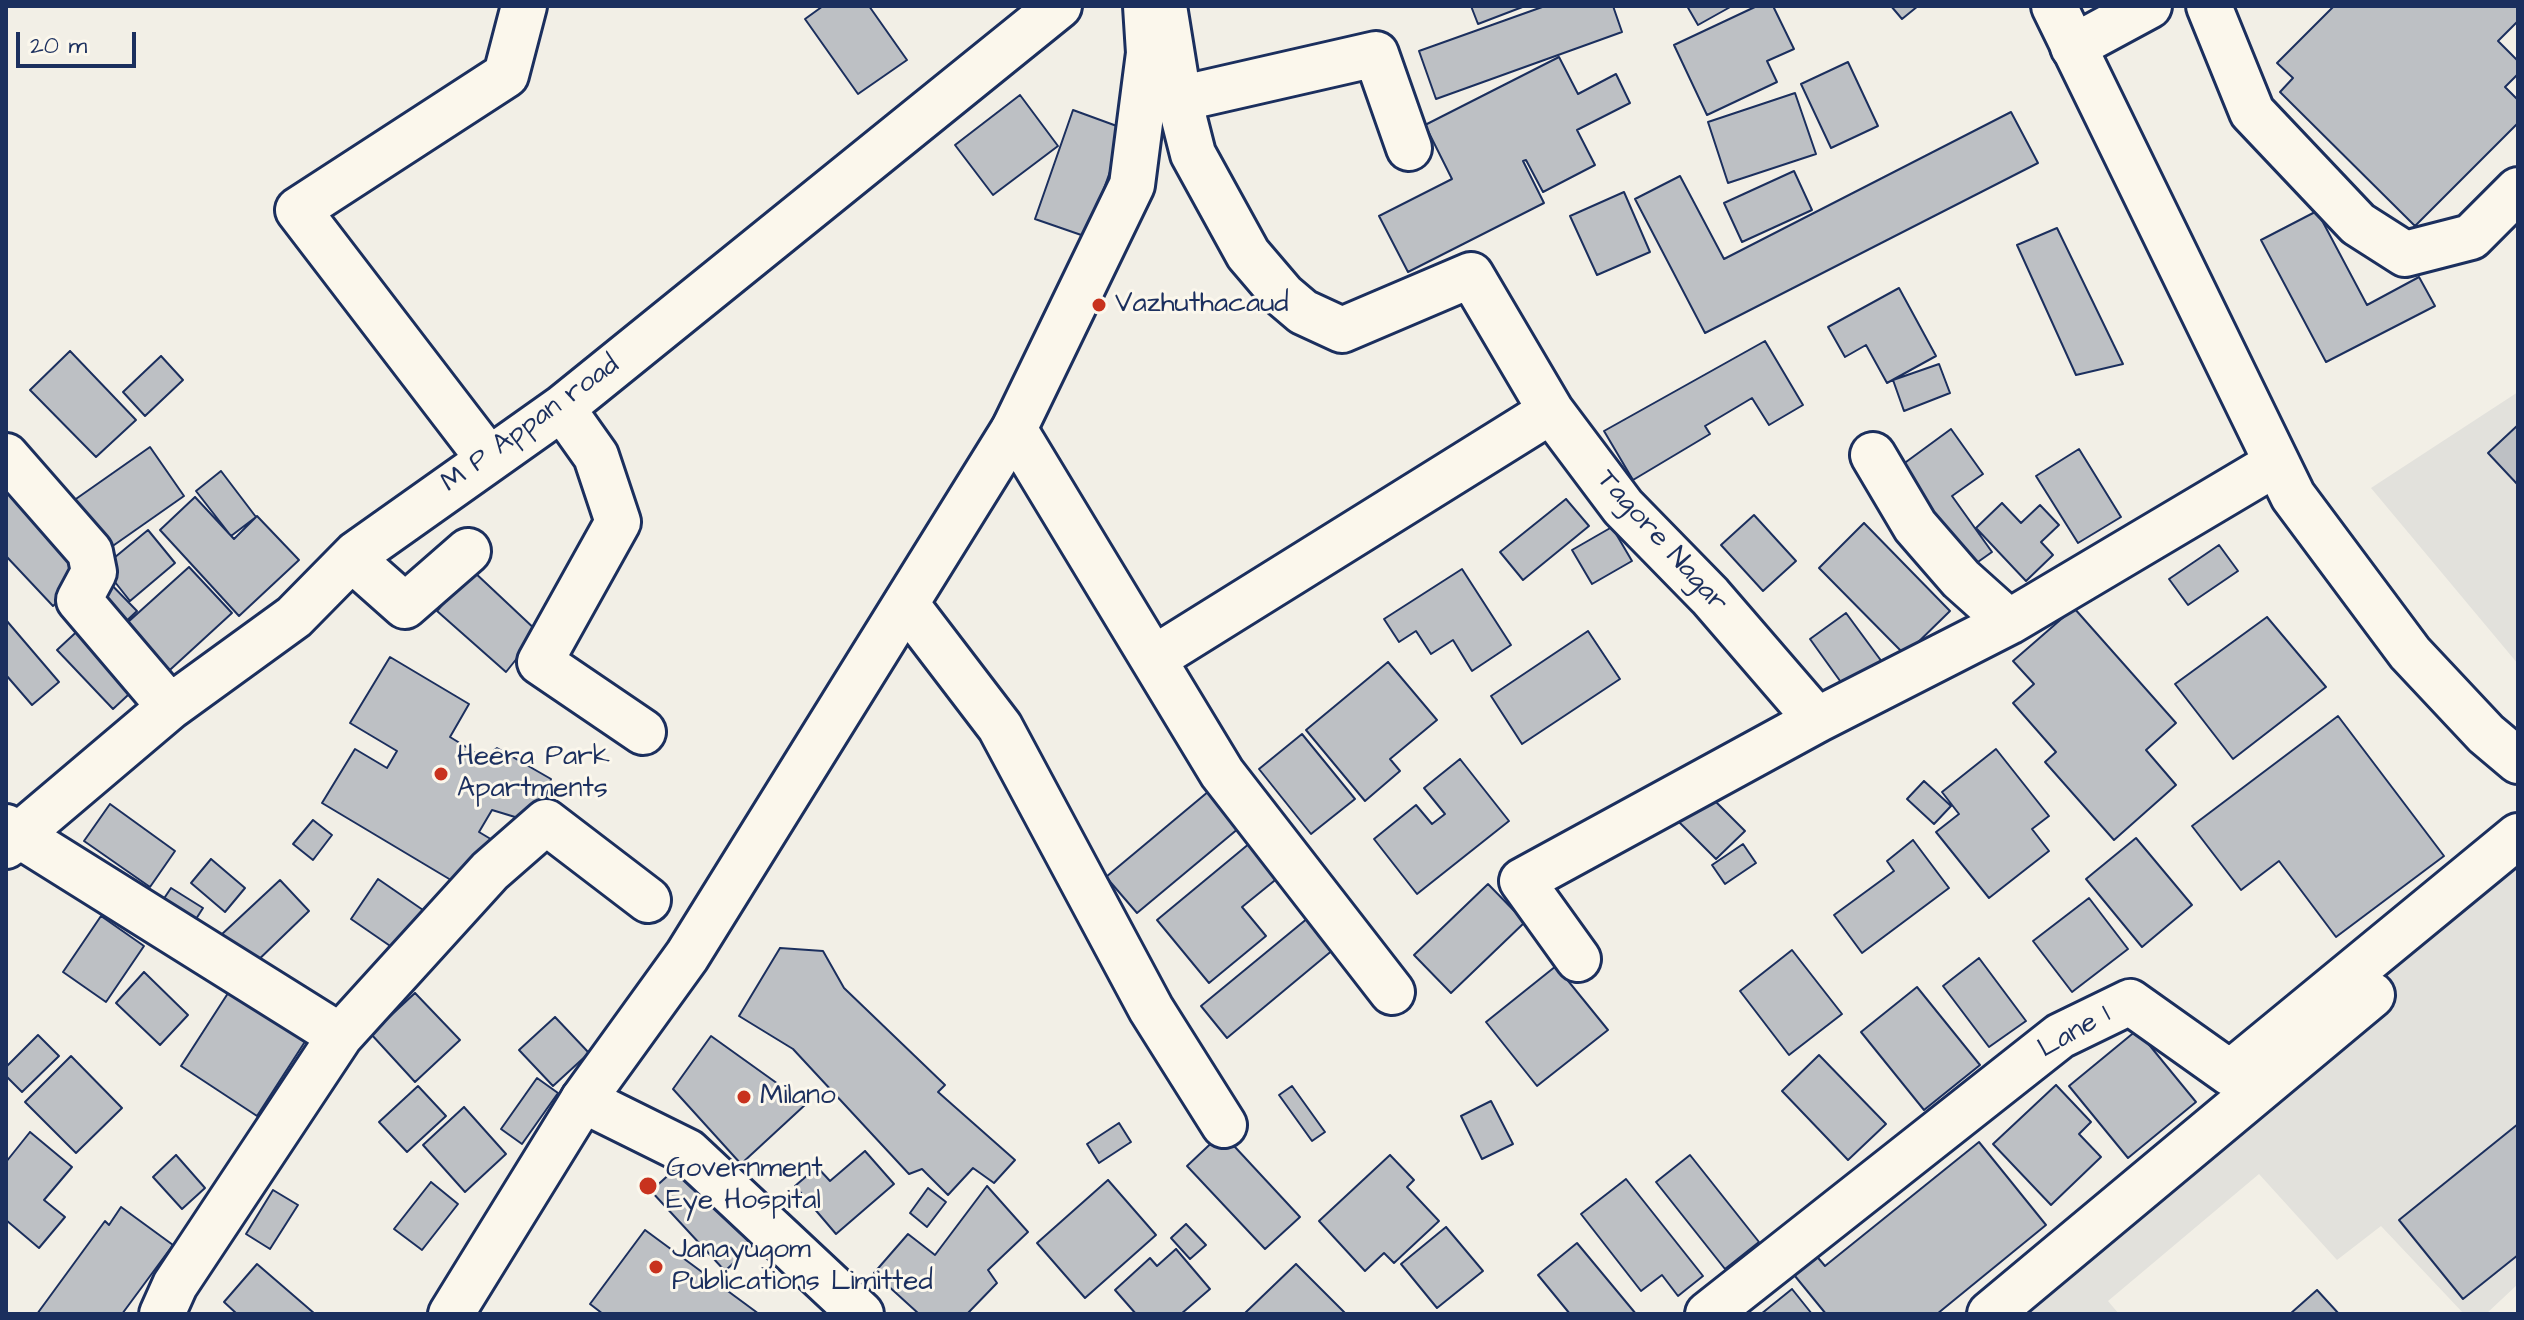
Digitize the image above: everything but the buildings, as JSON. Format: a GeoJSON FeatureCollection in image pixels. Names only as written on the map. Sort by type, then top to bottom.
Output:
{"type":"FeatureCollection","features":[{"type":"Feature","properties":{"kind":"street"},"geometry":{"type":"LineString","coordinates":[[488,458],[298,210],[506,75],[524,6]]}},
{"type":"Feature","properties":{"kind":"street","name":"M P Appan road"},"geometry":{"type":"LineString","coordinates":[[9,836],[170,707],[294,617],[352,559],[488,458],[562,408],[1059,6]]}},
{"type":"Feature","properties":{"kind":"street"},"geometry":{"type":"LineString","coordinates":[[451,1314],[583,1100],[687,956],[1014,429],[1132,185],[1149,53],[1146,6]]}},
{"type":"Feature","properties":{"kind":"street","name":"Tagore Nagar"},"geometry":{"type":"LineString","coordinates":[[1164,6],[1179,99],[1193,154],[1248,254],[1303,312],[1342,330],[1471,275],[1551,411],[1623,507],[1710,596],[1817,720]]}},
{"type":"Feature","properties":{"kind":"street"},"geometry":{"type":"LineString","coordinates":[[2054,6],[2293,496],[2410,653],[2486,734],[2518,761]]}},
{"type":"Feature","properties":{"kind":"street"},"geometry":{"type":"LineString","coordinates":[[2073,47],[2149,6]]}},
{"type":"Feature","properties":{"kind":"street"},"geometry":{"type":"LineString","coordinates":[[2209,6],[2252,112],[2358,224],[2405,254],[2471,237],[2518,190]]}},
{"type":"Feature","properties":{"kind":"street"},"geometry":{"type":"LineString","coordinates":[[1179,99],[1376,54],[1409,148]]}},
{"type":"Feature","properties":{"kind":"street"},"geometry":{"type":"LineString","coordinates":[[562,408],[596,456],[618,522],[540,662],[643,732]]}},
{"type":"Feature","properties":{"kind":"street"},"geometry":{"type":"LineString","coordinates":[[1153,659],[1551,411]]}},
{"type":"Feature","properties":{"kind":"street"},"geometry":{"type":"LineString","coordinates":[[1014,429],[1222,773],[1392,992]]}},
{"type":"Feature","properties":{"kind":"street"},"geometry":{"type":"LineString","coordinates":[[1873,455],[1915,526],[1961,579],[2009,622]]}},
{"type":"Feature","properties":{"kind":"street"},"geometry":{"type":"LineString","coordinates":[[6,456],[90,552],[94,572],[79,600],[170,707]]}},
{"type":"Feature","properties":{"kind":"street"},"geometry":{"type":"LineString","coordinates":[[1578,959],[1522,881],[1817,720],[2009,622],[2275,464]]}},
{"type":"Feature","properties":{"kind":"street"},"geometry":{"type":"LineString","coordinates":[[352,559],[405,606],[468,551]]}},
{"type":"Feature","properties":{"kind":"street"},"geometry":{"type":"LineString","coordinates":[[906,604],[1000,727],[1151,1009],[1224,1125]]}},
{"type":"Feature","properties":{"kind":"street"},"geometry":{"type":"LineString","coordinates":[[162,1314],[175,1285],[340,1036],[490,871],[546,822],[648,900]]}},
{"type":"Feature","properties":{"kind":"street"},"geometry":{"type":"LineString","coordinates":[[9,836],[340,1036]]}},
{"type":"Feature","properties":{"kind":"street","name":"Lane 1"},"geometry":{"type":"LineString","coordinates":[[1708,1314],[2060,1036],[2130,1002],[2230,1073],[2518,836]]}},
{"type":"Feature","properties":{"kind":"street"},"geometry":{"type":"LineString","coordinates":[[1990,1314],[2518,873]]}},
{"type":"Feature","properties":{"kind":"street"},"geometry":{"type":"LineString","coordinates":[[583,1100],[688,1152],[861,1314]]}},
{"type":"Feature","properties":{"kind":"shaded area"},"geometry":{"type":"Polygon","coordinates":[[[2518,392],[2518,664],[2371,488],[2518,392]]]}},
{"type":"Feature","properties":{"kind":"shaded area"},"geometry":{"type":"Polygon","coordinates":[[[2518,851],[2518,1284],[2486,1314],[2464,1314],[2381,1226],[2337,1260],[2259,1174],[2108,1301],[2119,1314],[1961,1314],[2518,851]]]}},
{"type":"Feature","properties":{"kind":"place","name":"Vazhuthacaud"},"geometry":{"type":"Point","coordinates":[1099,305]}},
{"type":"Feature","properties":{"kind":"place","name":"Heera Park Apartments"},"geometry":{"type":"Point","coordinates":[441,774]}},
{"type":"Feature","properties":{"kind":"place","name":"Milano"},"geometry":{"type":"Point","coordinates":[744,1097]}},
{"type":"Feature","properties":{"kind":"place","name":"Government Eye Hospital"},"geometry":{"type":"Point","coordinates":[648,1186]}},
{"type":"Feature","properties":{"kind":"place","name":"Janayugom Publications Limitted"},"geometry":{"type":"Point","coordinates":[656,1267]}}]}
